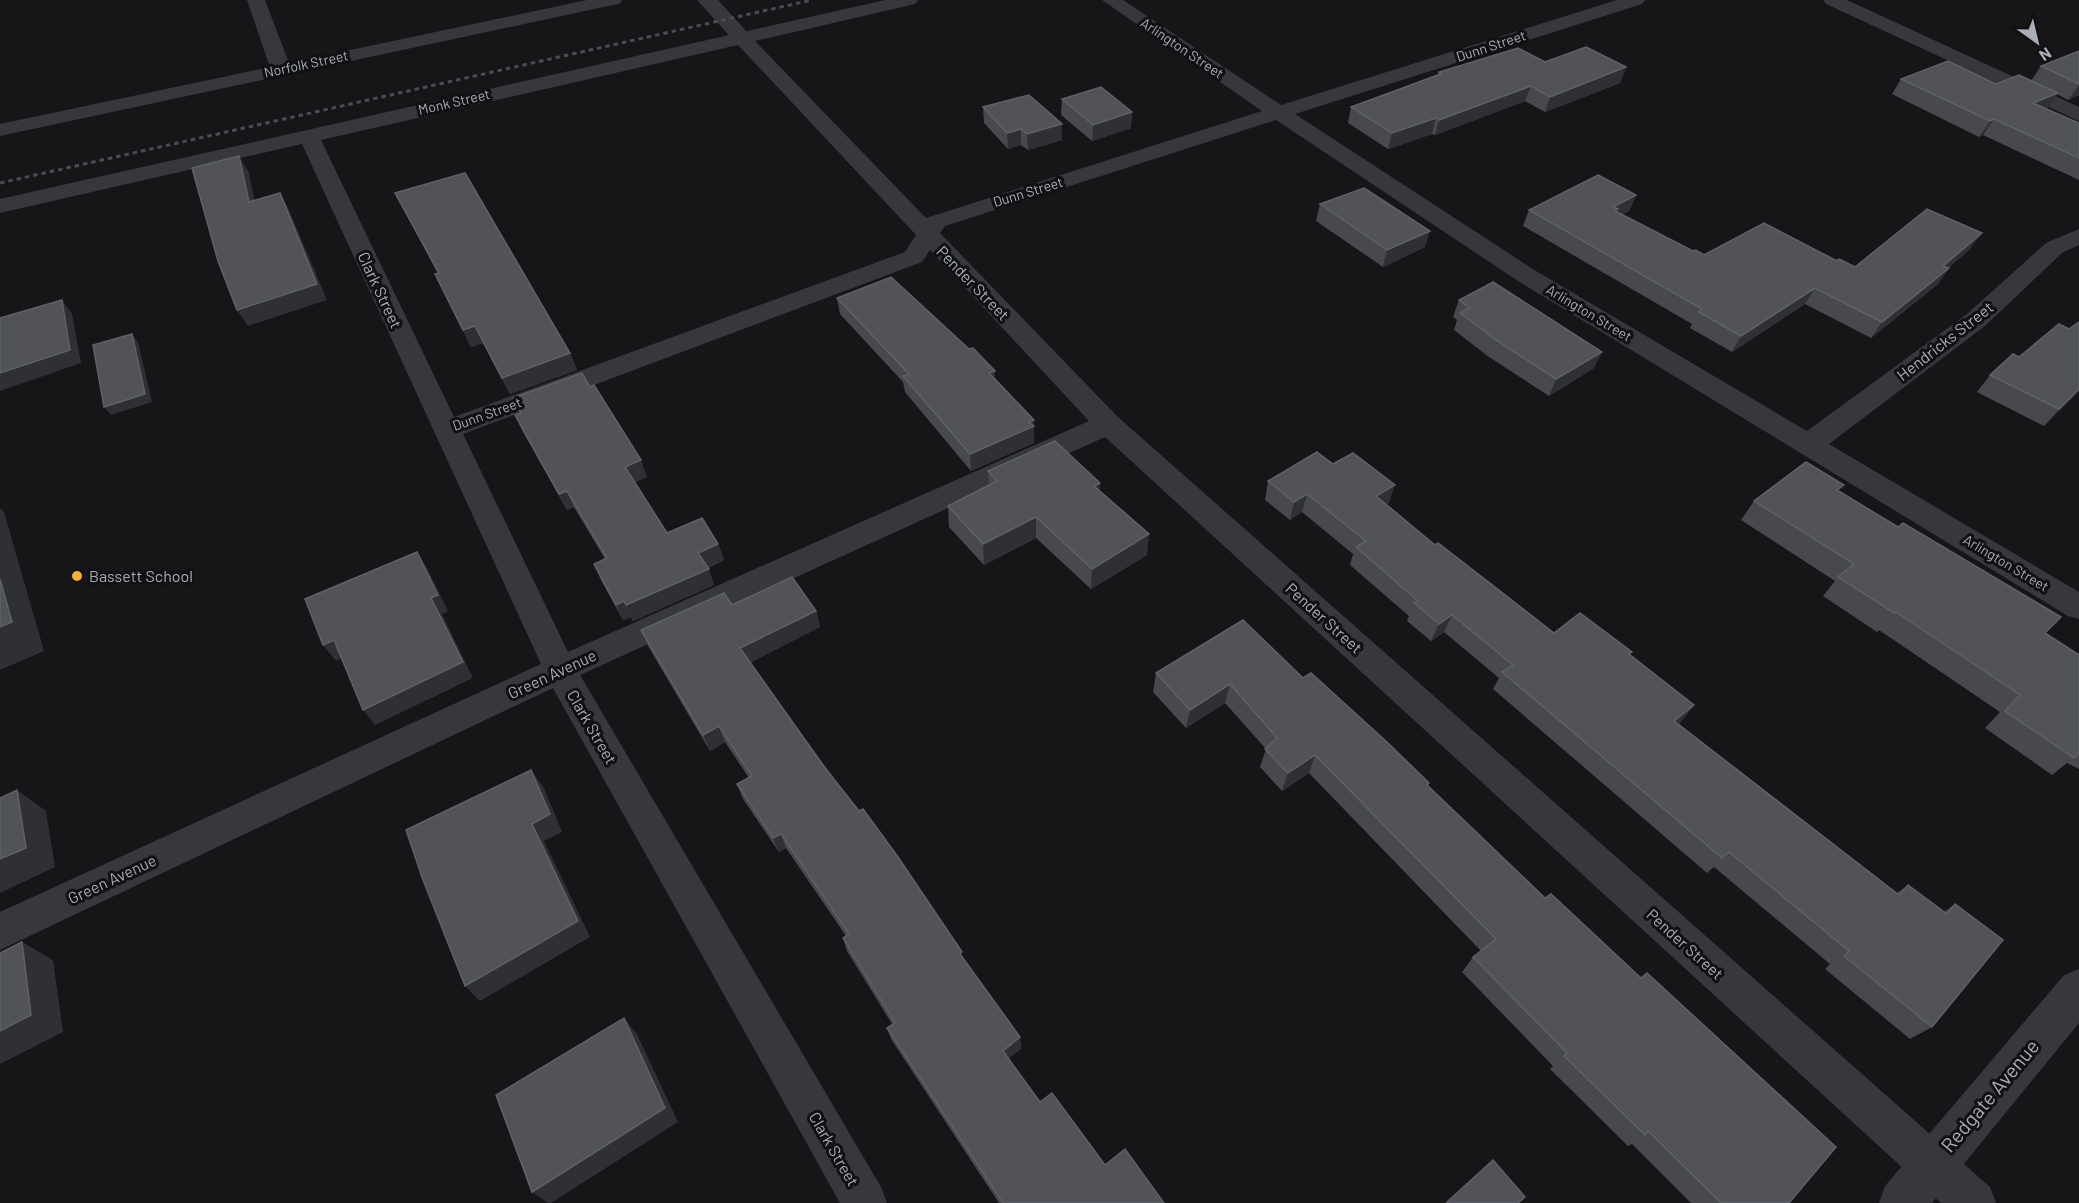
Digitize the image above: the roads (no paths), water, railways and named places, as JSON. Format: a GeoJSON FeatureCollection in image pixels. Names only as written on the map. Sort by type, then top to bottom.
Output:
{"type":"FeatureCollection","features":[{"type":"Feature","properties":{"kind":"street"},"geometry":{"type":"LineString","coordinates":[[256,0],[282,69]]}},
{"type":"Feature","properties":{"kind":"street","name":"Norfolk Street"},"geometry":{"type":"LineString","coordinates":[[0,130],[612,0]]}},
{"type":"Feature","properties":{"kind":"street","name":"Pender Street"},"geometry":{"type":"LineString","coordinates":[[707,0],[927,236],[1108,424],[1974,1203]]}},
{"type":"Feature","properties":{"kind":"street","name":"Monk Street"},"geometry":{"type":"LineString","coordinates":[[0,206],[909,0]]}},
{"type":"Feature","properties":{"kind":"street","name":"Arlington Street"},"geometry":{"type":"LineString","coordinates":[[1111,0],[1527,276],[2079,607]]}},
{"type":"Feature","properties":{"kind":"street","name":"Dunn Street"},"geometry":{"type":"LineString","coordinates":[[446,430],[914,257],[936,221],[1636,0]]}},
{"type":"Feature","properties":{"kind":"street"},"geometry":{"type":"LineString","coordinates":[[1832,0],[2079,115]]}},
{"type":"Feature","properties":{"kind":"street","name":"Clark Street"},"geometry":{"type":"LineString","coordinates":[[308,135],[560,670],[865,1203]]}},
{"type":"Feature","properties":{"kind":"street","name":"Hendricks Street"},"geometry":{"type":"LineString","coordinates":[[1809,445],[1976,320],[2054,248],[2079,236]]}},
{"type":"Feature","properties":{"kind":"street","name":"Green Avenue"},"geometry":{"type":"LineString","coordinates":[[0,931],[560,670],[1108,424]]}},
{"type":"Feature","properties":{"kind":"street","name":"Redgate Avenue"},"geometry":{"type":"LineString","coordinates":[[1902,1203],[2079,990]]}},
{"type":"Feature","properties":{"kind":"railway"},"geometry":{"type":"LineString","coordinates":[[0,183],[812,0]]}},
{"type":"Feature","properties":{"kind":"place","name":"Bassett School"},"geometry":{"type":"Point","coordinates":[77,576]}}]}
